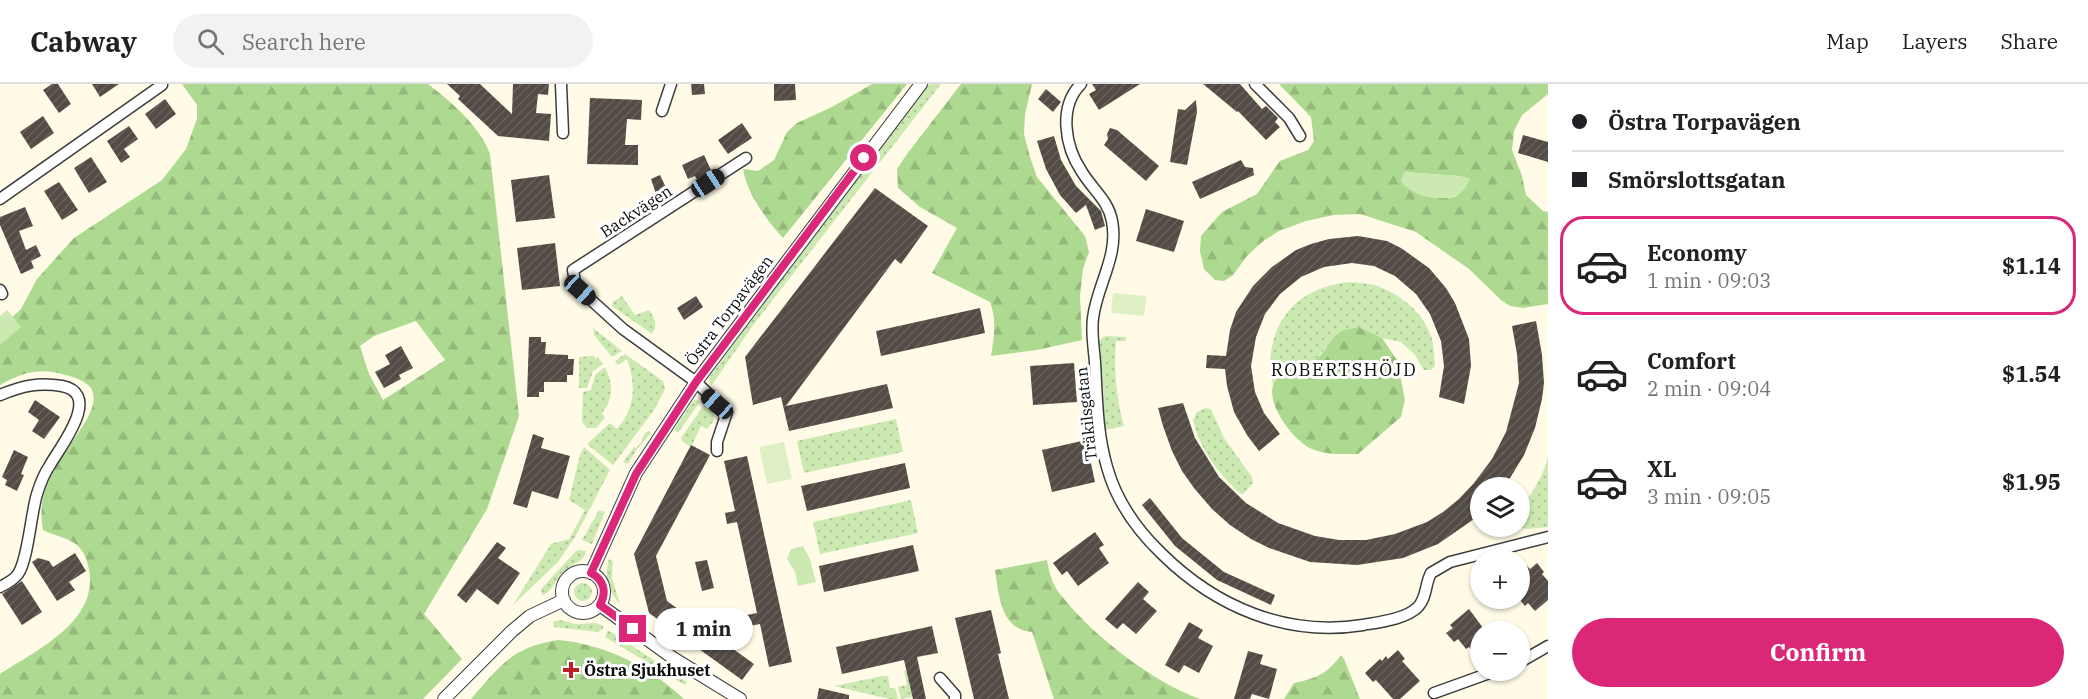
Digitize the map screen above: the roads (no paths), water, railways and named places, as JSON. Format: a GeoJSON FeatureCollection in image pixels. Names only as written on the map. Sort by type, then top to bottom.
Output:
{"type":"FeatureCollection","features":[{"type":"Feature","properties":{"kind":"street"},"geometry":{"type":"LineString","coordinates":[[561,84],[564,132]]}},
{"type":"Feature","properties":{"kind":"street"},"geometry":{"type":"LineString","coordinates":[[662,111],[671,84]]}},
{"type":"Feature","properties":{"kind":"street","name":"Östra Torpavägen"},"geometry":{"type":"LineString","coordinates":[[591,573],[636,474],[696,382],[921,84]]}},
{"type":"Feature","properties":{"kind":"street","name":"Träkilsgatan"},"geometry":{"type":"LineString","coordinates":[[1081,84],[1068,105],[1066,117],[1069,140],[1082,173],[1102,195],[1109,208],[1114,237],[1112,254],[1098,293],[1093,318],[1100,433],[1107,467],[1120,500],[1147,540],[1175,567],[1204,590],[1236,608],[1273,621],[1308,627],[1348,627],[1404,615],[1417,608],[1424,599],[1431,573],[1450,562],[1548,537]]}},
{"type":"Feature","properties":{"kind":"street"},"geometry":{"type":"LineString","coordinates":[[1255,84],[1289,118],[1300,136]]}},
{"type":"Feature","properties":{"kind":"street"},"geometry":{"type":"LineString","coordinates":[[0,199],[162,85]]}},
{"type":"Feature","properties":{"kind":"street","name":"Backvägen"},"geometry":{"type":"LineString","coordinates":[[696,382],[623,328],[580,290],[575,282],[573,270],[746,158]]}},
{"type":"Feature","properties":{"kind":"street"},"geometry":{"type":"LineString","coordinates":[[696,382],[727,412],[717,442],[717,451]]}},
{"type":"Feature","properties":{"kind":"street"},"geometry":{"type":"LineString","coordinates":[[0,395],[37,383],[58,385],[76,394],[79,411],[76,421],[41,482],[22,567],[14,579],[0,587]]}},
{"type":"Feature","properties":{"kind":"street"},"geometry":{"type":"LineString","coordinates":[[577,573],[591,573],[602,584],[604,595],[600,605],[593,610],[580,613],[572,610],[564,600],[563,590],[569,578],[577,573]]}},
{"type":"Feature","properties":{"kind":"street"},"geometry":{"type":"LineString","coordinates":[[444,699],[530,616],[564,600]]}},
{"type":"Feature","properties":{"kind":"street"},"geometry":{"type":"LineString","coordinates":[[600,605],[673,658],[740,699]]}},
{"type":"Feature","properties":{"kind":"street"},"geometry":{"type":"LineString","coordinates":[[1530,656],[1548,646]]}},
{"type":"Feature","properties":{"kind":"street"},"geometry":{"type":"LineString","coordinates":[[940,678],[955,695],[955,699]]}},
{"type":"Feature","properties":{"kind":"street"},"geometry":{"type":"LineString","coordinates":[[1434,693],[1470,680]]}},
{"type":"Feature","properties":{"kind":"place","name":"Östra Sjukhuset"},"geometry":{"type":"Point","coordinates":[571,670]}},
{"type":"Feature","properties":{"kind":"district","name":"ROBERTSHÖJD"},"geometry":{"type":"Point","coordinates":[1344,369]}}]}
